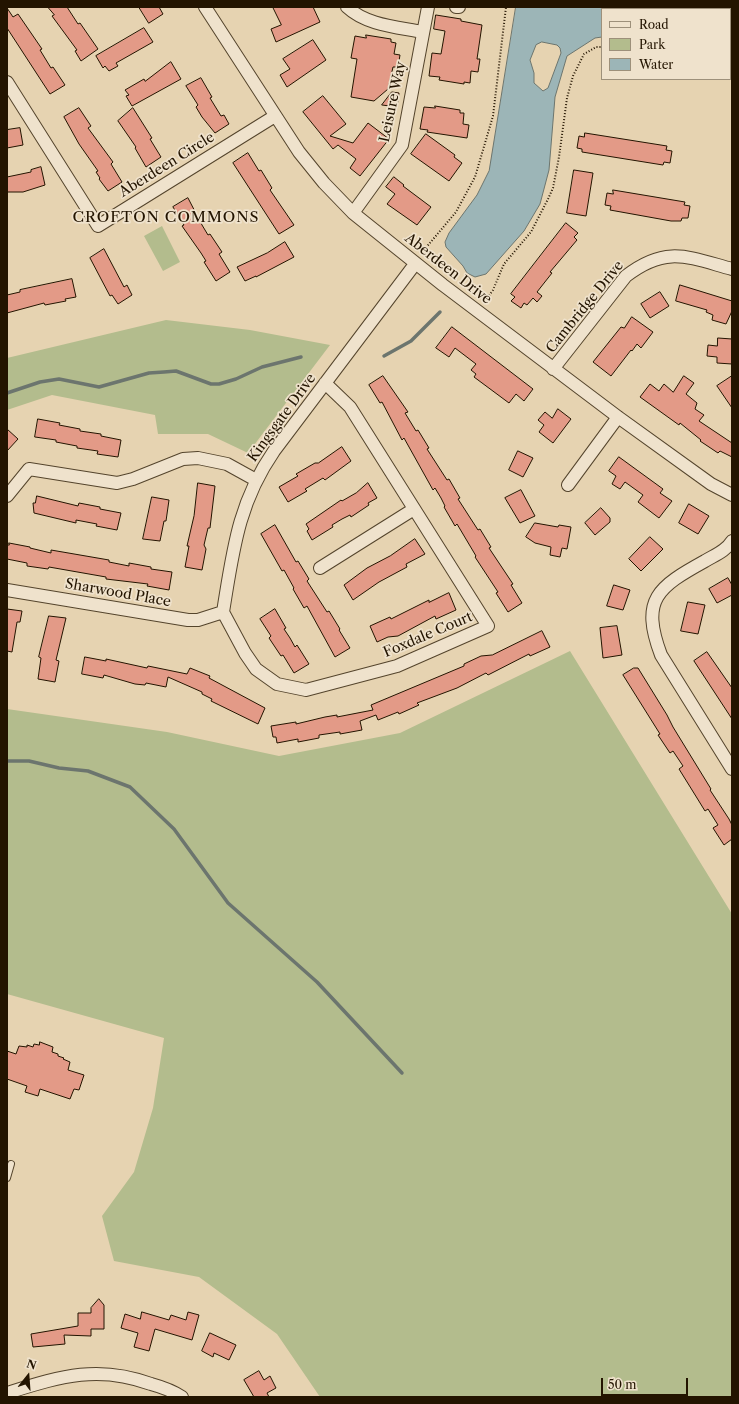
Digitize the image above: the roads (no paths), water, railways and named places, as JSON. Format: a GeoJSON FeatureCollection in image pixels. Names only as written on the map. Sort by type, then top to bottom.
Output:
{"type":"FeatureCollection","features":[{"type":"Feature","properties":{"kind":"street","name":"Aberdeen Drive"},"geometry":{"type":"LineString","coordinates":[[205,7],[275,116],[312,168],[352,213],[415,264],[553,369],[711,484],[732,495]]}},
{"type":"Feature","properties":{"kind":"street"},"geometry":{"type":"LineString","coordinates":[[347,7],[357,15],[368,20],[422,32]]}},
{"type":"Feature","properties":{"kind":"street","name":"Leisure Way"},"geometry":{"type":"LineString","coordinates":[[352,213],[402,145],[422,32],[428,7]]}},
{"type":"Feature","properties":{"kind":"street","name":"Aberdeen Circle"},"geometry":{"type":"LineString","coordinates":[[7,82],[98,226],[275,116]]}},
{"type":"Feature","properties":{"kind":"street","name":"Cambridge Drive"},"geometry":{"type":"LineString","coordinates":[[553,369],[626,276],[639,265],[652,260],[678,255],[732,269]]}},
{"type":"Feature","properties":{"kind":"street","name":"Kingsgate Drive"},"geometry":{"type":"LineString","coordinates":[[223,612],[240,520],[256,480],[274,451],[415,264]]}},
{"type":"Feature","properties":{"kind":"street","name":"Foxdale Court"},"geometry":{"type":"LineString","coordinates":[[223,612],[244,653],[256,669],[277,684],[306,690],[397,666],[488,626],[350,407],[325,383]]}},
{"type":"Feature","properties":{"kind":"street"},"geometry":{"type":"LineString","coordinates":[[568,485],[618,417]]}},
{"type":"Feature","properties":{"kind":"street"},"geometry":{"type":"LineString","coordinates":[[7,496],[29,469],[117,482],[133,479],[183,459],[198,458],[228,464],[256,480]]}},
{"type":"Feature","properties":{"kind":"street"},"geometry":{"type":"LineString","coordinates":[[320,568],[414,509]]}},
{"type":"Feature","properties":{"kind":"street"},"geometry":{"type":"LineString","coordinates":[[732,541],[722,552],[676,577],[666,585],[656,599],[651,616],[654,633],[661,655],[732,769]]}},
{"type":"Feature","properties":{"kind":"street","name":"Sharwood Place"},"geometry":{"type":"LineString","coordinates":[[7,590],[188,620],[198,620],[223,612]]}},
{"type":"Feature","properties":{"kind":"street"},"geometry":{"type":"LineString","coordinates":[[7,1393],[63,1376],[93,1373],[121,1376],[146,1382],[182,1397]]}},
{"type":"Feature","properties":{"kind":"lane"},"geometry":{"type":"LineString","coordinates":[[7,1178],[12,1164]]}},
{"type":"Feature","properties":{"kind":"water"},"geometry":{"type":"Polygon","coordinates":[[[516,7],[732,7],[732,20],[731,8],[601,8],[601,37],[595,38],[567,56],[555,97],[549,170],[540,204],[524,231],[486,274],[475,277],[467,273],[463,266],[446,247],[445,242],[449,233],[477,195],[489,171],[516,7]],[[542,42],[536,45],[530,60],[534,73],[534,83],[543,91],[548,88],[561,53],[560,48],[557,45],[542,42]]]}},
{"type":"Feature","properties":{"kind":"waterway"},"geometry":{"type":"LineString","coordinates":[[384,356],[411,341],[440,312]]}},
{"type":"Feature","properties":{"kind":"waterway"},"geometry":{"type":"LineString","coordinates":[[7,393],[40,382],[59,379],[99,387],[149,373],[176,371],[211,384],[219,384],[236,379],[262,367],[301,357]]}},
{"type":"Feature","properties":{"kind":"waterway"},"geometry":{"type":"LineString","coordinates":[[7,761],[29,761],[59,768],[88,771],[130,787],[174,829],[228,903],[317,982],[402,1073]]}},
{"type":"Feature","properties":{"kind":"district","name":"CROFTON COMMONS"},"geometry":{"type":"Point","coordinates":[166,218]}}]}
